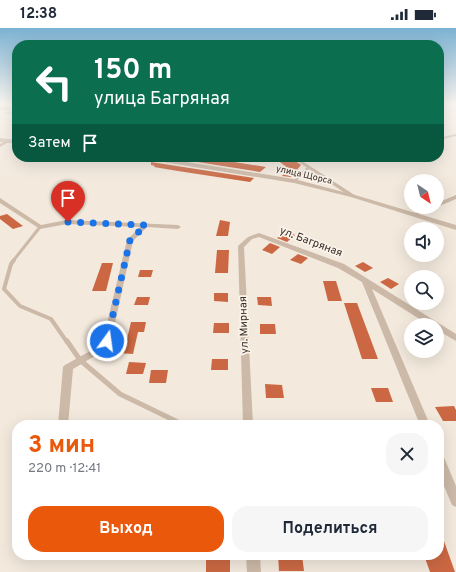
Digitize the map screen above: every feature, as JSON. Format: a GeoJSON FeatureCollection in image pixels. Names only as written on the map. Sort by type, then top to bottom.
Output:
{"type":"FeatureCollection","features":[{"type":"Feature","properties":{"kind":"street"},"geometry":{"type":"LineString","coordinates":[[444,138],[456,135]]}},
{"type":"Feature","properties":{"kind":"street"},"geometry":{"type":"LineString","coordinates":[[0,140],[12,141]]}},
{"type":"Feature","properties":{"kind":"street"},"geometry":{"type":"LineString","coordinates":[[0,146],[9,141]]}},
{"type":"Feature","properties":{"kind":"street","name":"улица Щорса"},"geometry":{"type":"LineString","coordinates":[[175,162],[294,181],[353,196],[456,228]]}},
{"type":"Feature","properties":{"kind":"street"},"geometry":{"type":"LineString","coordinates":[[300,162],[353,196]]}},
{"type":"Feature","properties":{"kind":"street"},"geometry":{"type":"LineString","coordinates":[[444,202],[456,197]]}},
{"type":"Feature","properties":{"kind":"street"},"geometry":{"type":"LineString","coordinates":[[0,200],[40,227],[68,222],[178,227]]}},
{"type":"Feature","properties":{"kind":"street"},"geometry":{"type":"LineString","coordinates":[[63,420],[68,367],[95,352],[107,341],[130,240],[146,225]]}},
{"type":"Feature","properties":{"kind":"street","name":"ул. Багряная"},"geometry":{"type":"LineString","coordinates":[[259,235],[341,266],[423,318]]}},
{"type":"Feature","properties":{"kind":"street","name":"ул. Мирная"},"geometry":{"type":"LineString","coordinates":[[248,420],[241,246],[250,238],[259,235]]}},
{"type":"Feature","properties":{"kind":"street"},"geometry":{"type":"LineString","coordinates":[[365,281],[422,420]]}},
{"type":"Feature","properties":{"kind":"street","name":"ул. Багряная"},"geometry":{"type":"LineString","coordinates":[[444,331],[456,338]]}},
{"type":"Feature","properties":{"kind":"street"},"geometry":{"type":"LineString","coordinates":[[444,472],[456,500]]}},
{"type":"Feature","properties":{"kind":"street"},"geometry":{"type":"LineString","coordinates":[[253,560],[254,572]]}},
{"type":"Feature","properties":{"kind":"lane"},"geometry":{"type":"LineString","coordinates":[[294,181],[308,168]]}},
{"type":"Feature","properties":{"kind":"lane"},"geometry":{"type":"LineString","coordinates":[[40,227],[11,264],[4,289],[20,306],[51,320],[80,360],[120,394],[174,420]]}},
{"type":"Feature","properties":{"kind":"building"},"geometry":{"type":"Polygon","coordinates":[[[151,162],[254,178],[250,182],[178,171],[154,167],[155,166],[151,165],[151,162]]]}},
{"type":"Feature","properties":{"kind":"building"},"geometry":{"type":"Polygon","coordinates":[[[197,162],[234,162],[266,167],[260,172],[197,162]]]}},
{"type":"Feature","properties":{"kind":"building"},"geometry":{"type":"Polygon","coordinates":[[[280,162],[297,162],[301,165],[291,177],[282,176],[287,170],[292,171],[280,162]]]}},
{"type":"Feature","properties":{"kind":"building"},"geometry":{"type":"Polygon","coordinates":[[[7,214],[23,226],[13,229],[0,219],[0,216],[7,214]]]}},
{"type":"Feature","properties":{"kind":"building"},"geometry":{"type":"Polygon","coordinates":[[[220,220],[230,222],[228,236],[216,236],[220,220]]]}},
{"type":"Feature","properties":{"kind":"building"},"geometry":{"type":"Polygon","coordinates":[[[286,231],[295,235],[287,242],[277,238],[286,231]]]}},
{"type":"Feature","properties":{"kind":"building"},"geometry":{"type":"Polygon","coordinates":[[[270,243],[280,247],[272,254],[262,250],[270,243]]]}},
{"type":"Feature","properties":{"kind":"building"},"geometry":{"type":"Polygon","coordinates":[[[217,250],[229,250],[228,273],[215,273],[217,250]]]}},
{"type":"Feature","properties":{"kind":"building"},"geometry":{"type":"Polygon","coordinates":[[[298,254],[308,258],[301,264],[290,260],[298,254]]]}},
{"type":"Feature","properties":{"kind":"building"},"geometry":{"type":"Polygon","coordinates":[[[363,262],[373,268],[365,272],[355,266],[363,262]]]}},
{"type":"Feature","properties":{"kind":"building"},"geometry":{"type":"Polygon","coordinates":[[[102,263],[113,263],[106,291],[92,291],[102,263]]]}},
{"type":"Feature","properties":{"kind":"building"},"geometry":{"type":"Polygon","coordinates":[[[140,270],[153,270],[151,277],[138,277],[140,270]]]}},
{"type":"Feature","properties":{"kind":"building"},"geometry":{"type":"Polygon","coordinates":[[[388,278],[399,284],[391,289],[380,282],[388,278]]]}},
{"type":"Feature","properties":{"kind":"building"},"geometry":{"type":"Polygon","coordinates":[[[323,281],[336,281],[342,301],[328,301],[323,281]]]}},
{"type":"Feature","properties":{"kind":"building"},"geometry":{"type":"Polygon","coordinates":[[[214,293],[228,293],[228,302],[214,301],[214,293]]]}},
{"type":"Feature","properties":{"kind":"building"},"geometry":{"type":"Polygon","coordinates":[[[137,297],[150,297],[148,305],[134,305],[137,297]]]}},
{"type":"Feature","properties":{"kind":"building"},"geometry":{"type":"Polygon","coordinates":[[[257,297],[271,297],[272,306],[258,305],[257,297]]]}},
{"type":"Feature","properties":{"kind":"building"},"geometry":{"type":"Polygon","coordinates":[[[344,303],[357,303],[378,359],[362,359],[344,303]]]}},
{"type":"Feature","properties":{"kind":"building"},"geometry":{"type":"Polygon","coordinates":[[[131,322],[146,322],[144,332],[138,332],[133,354],[117,353],[120,343],[126,343],[131,322]]]}},
{"type":"Feature","properties":{"kind":"building"},"geometry":{"type":"Polygon","coordinates":[[[214,323],[229,323],[229,333],[213,333],[214,323]]]}},
{"type":"Feature","properties":{"kind":"building"},"geometry":{"type":"Polygon","coordinates":[[[260,324],[275,324],[276,334],[260,334],[260,324]]]}},
{"type":"Feature","properties":{"kind":"building"},"geometry":{"type":"Polygon","coordinates":[[[212,359],[228,359],[228,370],[211,370],[212,359]]]}},
{"type":"Feature","properties":{"kind":"building"},"geometry":{"type":"Polygon","coordinates":[[[129,362],[146,363],[143,374],[126,374],[129,362]]]}},
{"type":"Feature","properties":{"kind":"building"},"geometry":{"type":"Polygon","coordinates":[[[151,370],[168,370],[166,383],[149,383],[151,370]]]}},
{"type":"Feature","properties":{"kind":"building"},"geometry":{"type":"Polygon","coordinates":[[[265,384],[282,385],[284,398],[266,398],[265,384]]]}},
{"type":"Feature","properties":{"kind":"building"},"geometry":{"type":"Polygon","coordinates":[[[371,388],[388,388],[393,402],[376,402],[371,388]]]}},
{"type":"Feature","properties":{"kind":"building"},"geometry":{"type":"Polygon","coordinates":[[[454,406],[456,410],[456,421],[442,420],[435,407],[454,406]]]}},
{"type":"Feature","properties":{"kind":"building"},"geometry":{"type":"Polygon","coordinates":[[[444,541],[455,572],[430,572],[426,560],[444,560],[444,541]]]}},
{"type":"Feature","properties":{"kind":"building"},"geometry":{"type":"Polygon","coordinates":[[[206,560],[230,560],[230,572],[206,572],[206,560]]]}},
{"type":"Feature","properties":{"kind":"building"},"geometry":{"type":"Polygon","coordinates":[[[278,560],[303,560],[304,571],[279,571],[278,560]]]}},
{"type":"Feature","properties":{"kind":"route"},"geometry":{"type":"LineString","coordinates":[[68,222],[146,225],[130,240],[107,341]]}}]}
